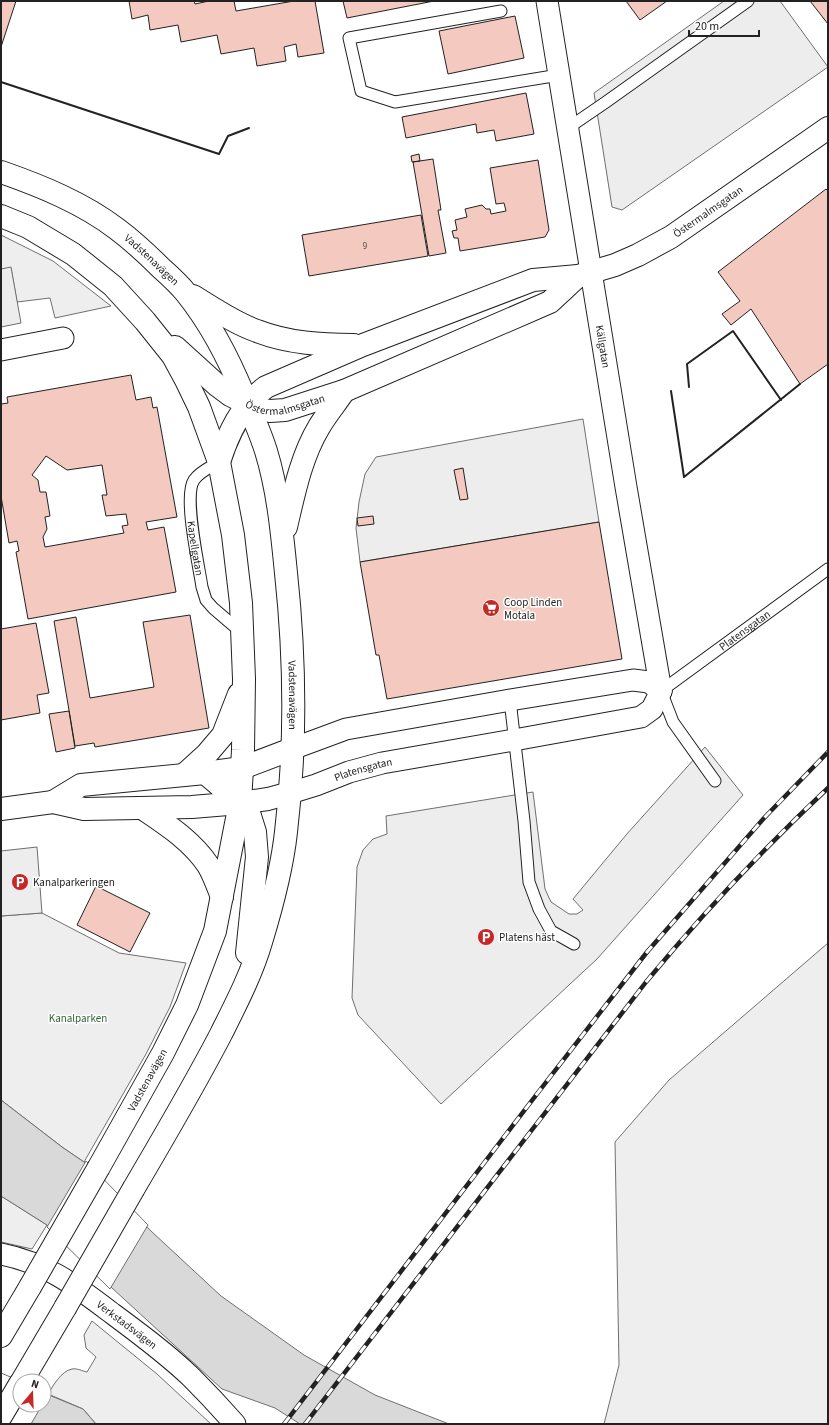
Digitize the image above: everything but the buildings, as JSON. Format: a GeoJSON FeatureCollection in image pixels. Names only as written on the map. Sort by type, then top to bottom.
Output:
{"type":"FeatureCollection","features":[{"type":"Feature","properties":{"kind":"main road","name":"Östermalmsgatan"},"geometry":{"type":"LineString","coordinates":[[584,274],[550,302],[344,392],[285,410],[270,411],[259,409],[248,404],[256,394],[266,387],[363,344],[533,280],[584,274],[615,265],[638,255],[671,237],[828,128]]}},
{"type":"Feature","properties":{"kind":"main road","name":"Vadstenavägen"},"geometry":{"type":"LineString","coordinates":[[1,172],[32,182],[79,205],[117,229],[154,261],[185,291],[219,340],[248,404],[266,452],[276,494],[283,538],[291,614],[292,749],[290,793],[286,835],[277,885],[261,944],[236,1005],[200,1074],[27,1373]]}},
{"type":"Feature","properties":{"kind":"main road","name":"Vadstenavägen"},"geometry":{"type":"LineString","coordinates":[[1,216],[28,227],[73,254],[113,286],[145,321],[173,356],[186,380],[199,407],[219,462],[233,535],[241,603],[244,680],[244,750],[240,803],[215,931],[187,1005],[163,1053],[1,1336]]}},
{"type":"Feature","properties":{"kind":"main road"},"geometry":{"type":"LineString","coordinates":[[185,291],[230,319],[257,331],[292,341],[321,345],[363,344]]}},
{"type":"Feature","properties":{"kind":"main road","name":"Vadstenavägen"},"geometry":{"type":"LineString","coordinates":[[145,321],[218,386],[230,395],[248,404]]}},
{"type":"Feature","properties":{"kind":"main road"},"geometry":{"type":"LineString","coordinates":[[283,538],[294,492],[310,444],[320,426],[344,392]]}},
{"type":"Feature","properties":{"kind":"main road"},"geometry":{"type":"LineString","coordinates":[[219,462],[236,422],[248,404]]}},
{"type":"Feature","properties":{"kind":"main road"},"geometry":{"type":"LineString","coordinates":[[195,774],[206,755],[222,735],[244,680]]}},
{"type":"Feature","properties":{"kind":"main road","name":"Platensgatan"},"geometry":{"type":"LineString","coordinates":[[52,802],[80,785],[242,768],[292,749]]}},
{"type":"Feature","properties":{"kind":"main road","name":"Vadstenavägen"},"geometry":{"type":"LineString","coordinates":[[195,774],[240,803],[250,816],[255,832],[257,857],[244,984]]}},
{"type":"Feature","properties":{"kind":"main road","name":"Platensgatan"},"geometry":{"type":"LineString","coordinates":[[1,809],[52,802],[84,809],[192,807],[268,799],[290,793]]}},
{"type":"Feature","properties":{"kind":"main road"},"geometry":{"type":"LineString","coordinates":[[142,808],[170,826],[192,845],[208,866],[222,897]]}},
{"type":"Feature","properties":{"kind":"main road"},"geometry":{"type":"LineString","coordinates":[[1,1416],[12,1397]]}},
{"type":"Feature","properties":{"kind":"street","name":"Källgatan"},"geometry":{"type":"LineString","coordinates":[[547,1],[568,128],[584,274],[622,464],[661,691]]}},
{"type":"Feature","properties":{"kind":"street"},"geometry":{"type":"LineString","coordinates":[[1,350],[63,338]]}},
{"type":"Feature","properties":{"kind":"street","name":"Platensgatan"},"geometry":{"type":"LineString","coordinates":[[290,793],[349,772],[382,763],[641,716],[652,709],[661,691],[648,682],[633,680],[346,729],[292,749]]}},
{"type":"Feature","properties":{"kind":"street","name":"Verkstadsvägen"},"geometry":{"type":"LineString","coordinates":[[1,1254],[19,1258],[41,1266],[82,1289],[147,1339],[191,1377],[235,1424]]}},
{"type":"Feature","properties":{"kind":"lane"},"geometry":{"type":"LineString","coordinates":[[568,128],[748,1]]}},
{"type":"Feature","properties":{"kind":"lane"},"geometry":{"type":"LineString","coordinates":[[501,11],[349,38],[361,91],[394,102],[559,75]]}},
{"type":"Feature","properties":{"kind":"lane","name":"Kapellgatan"},"geometry":{"type":"LineString","coordinates":[[219,462],[202,471],[194,480],[190,492],[190,508],[202,587],[206,600],[242,633]]}},
{"type":"Feature","properties":{"kind":"lane","name":"Platensgatan"},"geometry":{"type":"LineString","coordinates":[[661,691],[828,569]]}},
{"type":"Feature","properties":{"kind":"lane"},"geometry":{"type":"LineString","coordinates":[[661,691],[673,722],[715,781]]}},
{"type":"Feature","properties":{"kind":"lane"},"geometry":{"type":"LineString","coordinates":[[510,700],[524,821],[529,882],[539,909],[551,931],[574,944]]}},
{"type":"Feature","properties":{"kind":"green space"},"geometry":{"type":"Polygon","coordinates":[[[1,235],[53,261],[111,306],[55,318],[50,298],[17,302],[11,268],[1,269],[1,235]]]}},
{"type":"Feature","properties":{"kind":"green space","name":"Kanalparken"},"geometry":{"type":"Polygon","coordinates":[[[42,913],[119,953],[186,963],[170,1007],[146,1054],[84,1162],[1,1100],[1,916],[42,913]]]}},
{"type":"Feature","properties":{"kind":"green space"},"geometry":{"type":"Polygon","coordinates":[[[828,943],[828,1424],[604,1424],[619,1365],[615,1142],[669,1080],[828,943]]]}},
{"type":"Feature","properties":{"kind":"green space"},"geometry":{"type":"Polygon","coordinates":[[[1,1196],[47,1225],[32,1249],[1,1242],[1,1196]]]}},
{"type":"Feature","properties":{"kind":"green space"},"geometry":{"type":"Polygon","coordinates":[[[92,1321],[157,1374],[211,1424],[96,1424],[83,1409],[52,1396],[52,1388],[64,1373],[72,1369],[87,1372],[96,1357],[86,1348],[84,1335],[92,1321]]]}},
{"type":"Feature","properties":{"kind":"shaded area"},"geometry":{"type":"Polygon","coordinates":[[[724,1],[780,1],[828,67],[622,210],[612,207],[594,93],[724,1]]]}},
{"type":"Feature","properties":{"kind":"shaded area"},"geometry":{"type":"Polygon","coordinates":[[[11,267],[21,323],[1,327],[1,269],[11,267]]]}},
{"type":"Feature","properties":{"kind":"shaded area"},"geometry":{"type":"Polygon","coordinates":[[[583,419],[599,522],[360,562],[356,528],[359,502],[365,474],[376,457],[583,419]]]}},
{"type":"Feature","properties":{"kind":"shaded area","name":"Platens häst"},"geometry":{"type":"Polygon","coordinates":[[[705,747],[743,795],[597,959],[441,1104],[358,1015],[352,998],[357,867],[363,850],[373,839],[387,834],[386,816],[533,792],[545,889],[551,902],[569,914],[577,914],[583,910],[573,899],[626,835],[705,747]]]}},
{"type":"Feature","properties":{"kind":"shaded area","name":"Kanalparkeringen"},"geometry":{"type":"Polygon","coordinates":[[[37,847],[42,913],[1,916],[1,851],[37,847]]]}},
{"type":"Feature","properties":{"kind":"shaded area"},"geometry":{"type":"Polygon","coordinates":[[[1,1100],[84,1162],[151,1231],[221,1296],[304,1355],[375,1395],[449,1424],[300,1424],[275,1408],[222,1389],[112,1288],[47,1225],[1,1196],[1,1100]]]}},
{"type":"Feature","properties":{"kind":"shaded area"},"geometry":{"type":"Polygon","coordinates":[[[1,1375],[12,1392],[12,1413],[52,1413],[52,1396],[83,1409],[96,1424],[1,1424],[1,1375]]]}},
{"type":"Feature","properties":{"kind":"pier"},"geometry":{"type":"Polygon","coordinates":[[[86,1161],[148,1225],[110,1289],[47,1227],[86,1161]]]}},
{"type":"Feature","properties":{"kind":"pier"},"geometry":{"type":"Polygon","coordinates":[[[1,1373],[12,1378],[12,1413],[37,1413],[31,1424],[1,1424],[1,1373]]]}},
{"type":"Feature","properties":{"kind":"railway"},"geometry":{"type":"LineString","coordinates":[[284,1424],[647,952],[765,817],[828,752]]}},
{"type":"Feature","properties":{"kind":"railway"},"geometry":{"type":"LineString","coordinates":[[305,1424],[646,982],[689,931],[734,882],[780,834],[828,788]]}},
{"type":"Feature","properties":{"kind":"wall"},"geometry":{"type":"LineString","coordinates":[[1,82],[219,154],[228,136],[249,128]]}},
{"type":"Feature","properties":{"kind":"wall"},"geometry":{"type":"LineString","coordinates":[[689,387],[687,364],[733,331],[781,400]]}},
{"type":"Feature","properties":{"kind":"wall"},"geometry":{"type":"LineString","coordinates":[[671,391],[684,477],[800,384]]}},
{"type":"Feature","properties":{"kind":"place","name":"Coop Linden Motala"},"geometry":{"type":"Point","coordinates":[491,608]}},
{"type":"Feature","properties":{"kind":"place","name":"Kanalparkeringen"},"geometry":{"type":"Point","coordinates":[20,882]}},
{"type":"Feature","properties":{"kind":"place","name":"Platens häst"},"geometry":{"type":"Point","coordinates":[486,937]}}]}
